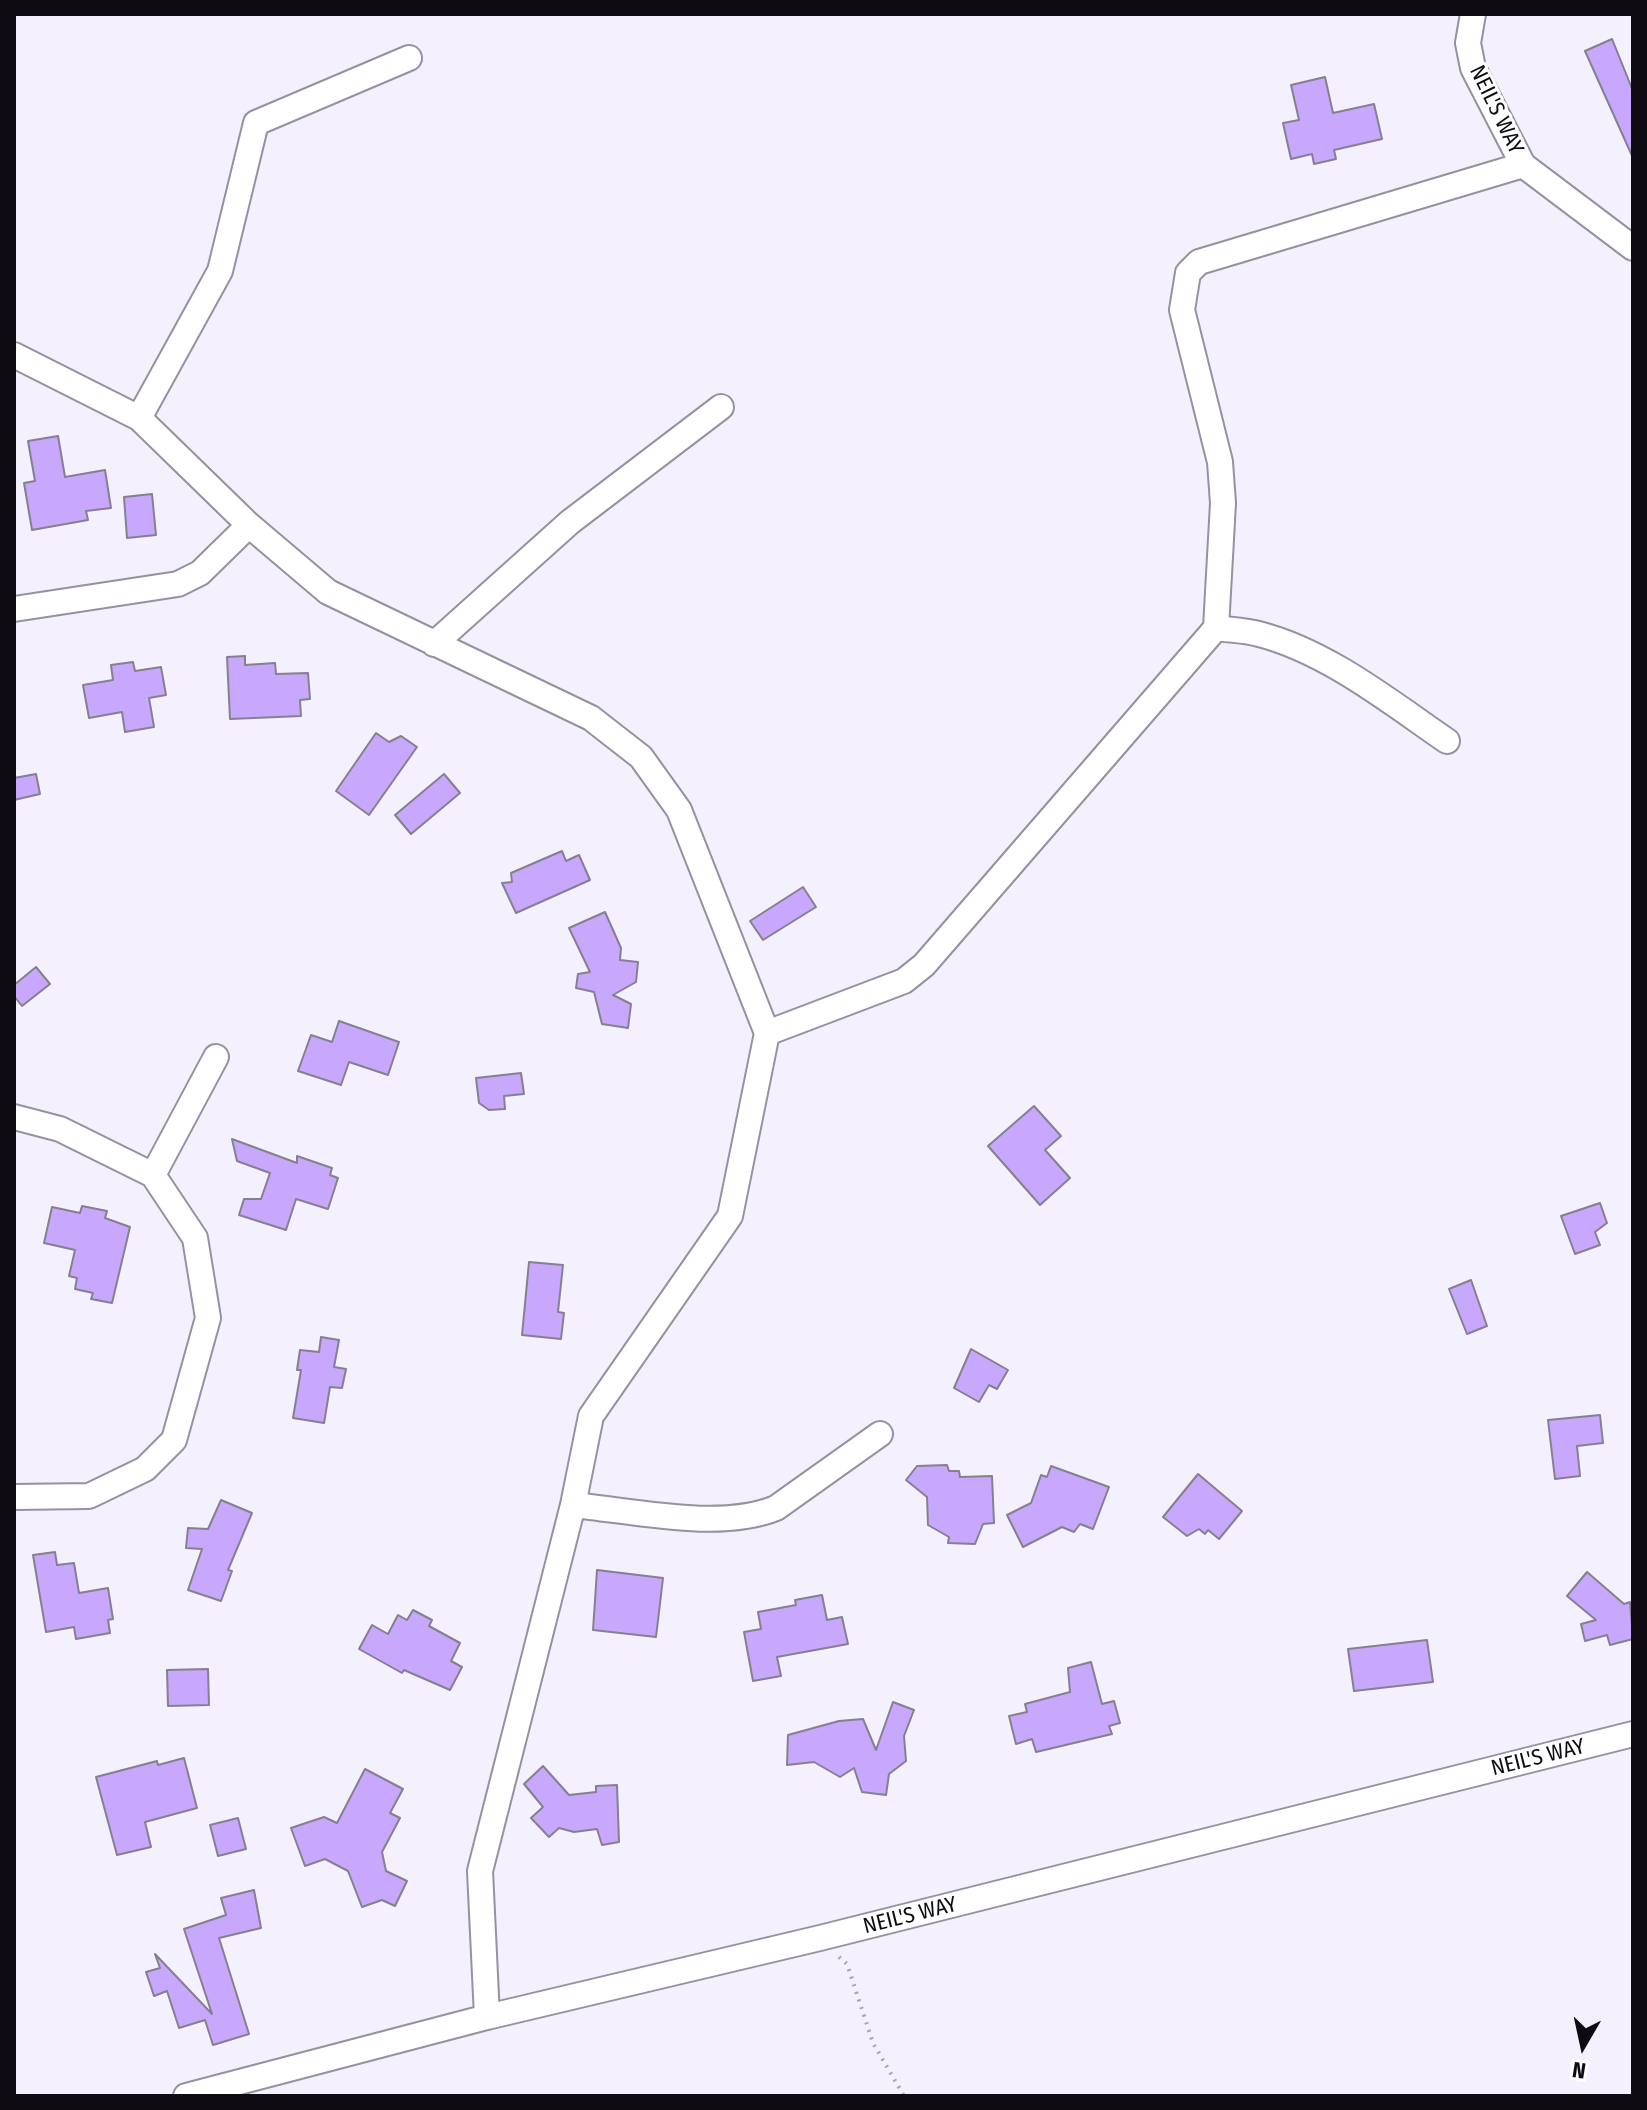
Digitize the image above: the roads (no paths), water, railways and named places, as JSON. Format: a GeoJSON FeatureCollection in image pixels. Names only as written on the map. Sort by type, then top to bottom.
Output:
{"type":"FeatureCollection","features":[{"type":"Feature","properties":{"kind":"street","name":"NEIL'S WAY"},"geometry":{"type":"LineString","coordinates":[[1473,14],[1468,43],[1473,68],[1523,165],[1633,248]]}},
{"type":"Feature","properties":{"kind":"street"},"geometry":{"type":"LineString","coordinates":[[139,418],[220,271],[256,123],[409,58]]}},
{"type":"Feature","properties":{"kind":"street"},"geometry":{"type":"LineString","coordinates":[[767,1033],[904,981],[924,965],[1216,628],[1222,489],[1220,462],[1182,310],[1188,273],[1199,262],[1523,165]]}},
{"type":"Feature","properties":{"kind":"street"},"geometry":{"type":"LineString","coordinates":[[14,355],[139,418],[249,525],[328,592],[591,718],[641,757],[679,810],[767,1033],[730,1216],[591,1416],[573,1505],[480,1871],[487,2017]]}},
{"type":"Feature","properties":{"kind":"street"},"geometry":{"type":"LineString","coordinates":[[434,644],[570,522],[721,407]]}},
{"type":"Feature","properties":{"kind":"street"},"geometry":{"type":"LineString","coordinates":[[14,609],[178,584],[200,573],[249,525]]}},
{"type":"Feature","properties":{"kind":"street"},"geometry":{"type":"LineString","coordinates":[[1216,628],[1259,634],[1305,652],[1381,695],[1447,741]]}},
{"type":"Feature","properties":{"kind":"street"},"geometry":{"type":"LineString","coordinates":[[153,1175],[216,1057]]}},
{"type":"Feature","properties":{"kind":"street"},"geometry":{"type":"LineString","coordinates":[[14,1117],[60,1129],[153,1175],[195,1238],[208,1318],[174,1440],[145,1469],[89,1496],[14,1497]]}},
{"type":"Feature","properties":{"kind":"street"},"geometry":{"type":"LineString","coordinates":[[573,1505],[711,1518],[758,1515],[776,1508],[880,1434]]}},
{"type":"Feature","properties":{"kind":"street","name":"NEIL'S WAY"},"geometry":{"type":"LineString","coordinates":[[186,2096],[487,2017],[820,1938],[1633,1734]]}}]}
